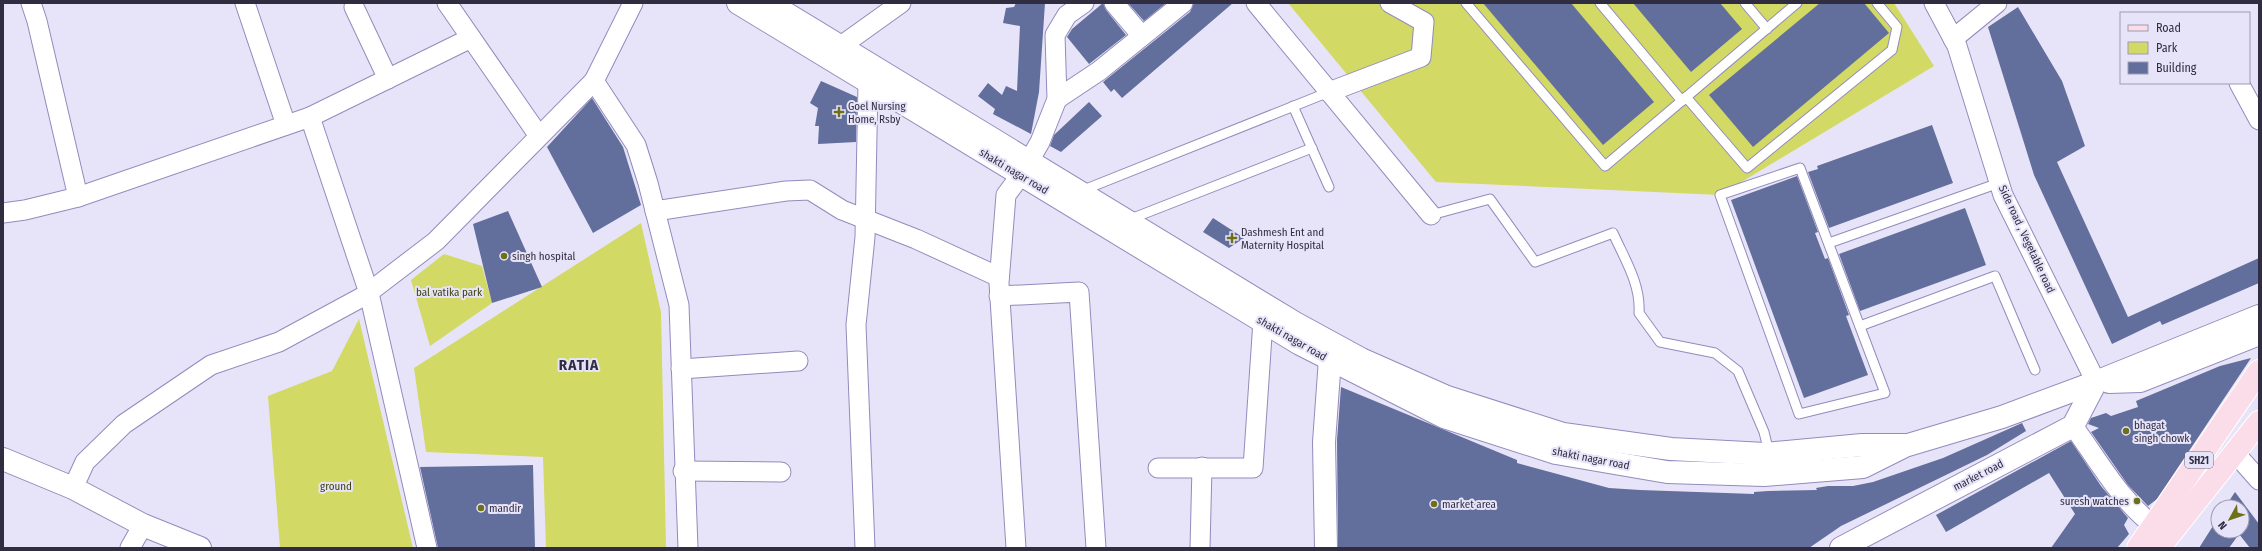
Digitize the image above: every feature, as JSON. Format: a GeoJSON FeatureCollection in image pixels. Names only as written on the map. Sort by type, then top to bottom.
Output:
{"type":"FeatureCollection","features":[{"type":"Feature","properties":{"kind":"main road","name":"shakti nagar road"},"geometry":{"type":"LineString","coordinates":[[738,3],[868,83],[1025,168],[1263,322],[1332,352],[1444,417],[1556,453],[1667,472],[1764,475],[1863,467],[1908,445]]}},
{"type":"Feature","properties":{"kind":"main road"},"geometry":{"type":"LineString","coordinates":[[769,3],[841,46],[1025,168],[1080,192],[1127,220],[1295,323],[1332,352],[1361,359],[1446,397],[1563,434],[1671,449],[1769,453],[1862,445],[1908,445],[2002,417],[2096,382],[2259,316]]}},
{"type":"Feature","properties":{"kind":"main road"},"geometry":{"type":"LineString","coordinates":[[2096,382],[2140,381],[2259,334]]}},
{"type":"Feature","properties":{"kind":"main road"},"geometry":{"type":"LineString","coordinates":[[1326,548],[1324,442],[1332,352]]}},
{"type":"Feature","properties":{"kind":"main road","name":"SH21"},"geometry":{"type":"LineString","coordinates":[[2138,548],[2259,371]]}},
{"type":"Feature","properties":{"kind":"main road"},"geometry":{"type":"LineString","coordinates":[[2073,426],[2096,382]]}},
{"type":"Feature","properties":{"kind":"main road","name":"SH21"},"geometry":{"type":"LineString","coordinates":[[2159,548],[2259,422]]}},
{"type":"Feature","properties":{"kind":"main road","name":"market road"},"geometry":{"type":"LineString","coordinates":[[1840,548],[2073,426]]}},
{"type":"Feature","properties":{"kind":"main road"},"geometry":{"type":"LineString","coordinates":[[3,459],[73,488],[143,525],[200,548]]}},
{"type":"Feature","properties":{"kind":"street"},"geometry":{"type":"LineString","coordinates":[[31,3],[37,21],[78,197]]}},
{"type":"Feature","properties":{"kind":"street"},"geometry":{"type":"LineString","coordinates":[[245,3],[286,125]]}},
{"type":"Feature","properties":{"kind":"street"},"geometry":{"type":"LineString","coordinates":[[447,3],[539,136]]}},
{"type":"Feature","properties":{"kind":"street"},"geometry":{"type":"LineString","coordinates":[[73,488],[85,462],[124,424],[211,365],[279,342],[369,293],[436,241],[594,81],[633,3]]}},
{"type":"Feature","properties":{"kind":"street"},"geometry":{"type":"LineString","coordinates":[[841,46],[901,3]]}},
{"type":"Feature","properties":{"kind":"street"},"geometry":{"type":"LineString","coordinates":[[1016,548],[999,286],[1006,195],[1025,168],[1040,142],[1058,98],[1055,35],[1067,15],[1084,3]]}},
{"type":"Feature","properties":{"kind":"street"},"geometry":{"type":"LineString","coordinates":[[1114,3],[1142,36]]}},
{"type":"Feature","properties":{"kind":"street"},"geometry":{"type":"LineString","coordinates":[[1058,98],[1099,71],[1182,3]]}},
{"type":"Feature","properties":{"kind":"street"},"geometry":{"type":"LineString","coordinates":[[1256,3],[1431,215]]}},
{"type":"Feature","properties":{"kind":"street"},"geometry":{"type":"LineString","coordinates":[[1329,92],[1421,57],[1424,22],[1390,3]]}},
{"type":"Feature","properties":{"kind":"street","name":"Side road , Vegetable road"},"geometry":{"type":"LineString","coordinates":[[1934,3],[1953,39],[2003,195],[2096,382]]}},
{"type":"Feature","properties":{"kind":"street"},"geometry":{"type":"LineString","coordinates":[[1953,39],[1997,3]]}},
{"type":"Feature","properties":{"kind":"street"},"geometry":{"type":"LineString","coordinates":[[354,7],[388,79]]}},
{"type":"Feature","properties":{"kind":"street"},"geometry":{"type":"LineString","coordinates":[[3,213],[78,197],[310,117],[471,38]]}},
{"type":"Feature","properties":{"kind":"street"},"geometry":{"type":"LineString","coordinates":[[594,81],[636,145],[655,211],[679,305],[683,471],[688,548]]}},
{"type":"Feature","properties":{"kind":"street"},"geometry":{"type":"LineString","coordinates":[[865,548],[856,325],[866,218],[868,83]]}},
{"type":"Feature","properties":{"kind":"street"},"geometry":{"type":"LineString","coordinates":[[2241,84],[2259,120]]}},
{"type":"Feature","properties":{"kind":"street"},"geometry":{"type":"LineString","coordinates":[[310,117],[369,293],[427,548]]}},
{"type":"Feature","properties":{"kind":"street"},"geometry":{"type":"LineString","coordinates":[[655,211],[786,191],[810,190],[842,210],[866,218],[999,286],[1079,292],[1096,548]]}},
{"type":"Feature","properties":{"kind":"street"},"geometry":{"type":"LineString","coordinates":[[1158,468],[1254,468],[1263,322]]}},
{"type":"Feature","properties":{"kind":"street"},"geometry":{"type":"LineString","coordinates":[[681,369],[798,361]]}},
{"type":"Feature","properties":{"kind":"street"},"geometry":{"type":"LineString","coordinates":[[2073,426],[2121,495],[2138,514],[2154,526]]}},
{"type":"Feature","properties":{"kind":"street"},"geometry":{"type":"LineString","coordinates":[[2234,453],[2259,480]]}},
{"type":"Feature","properties":{"kind":"street"},"geometry":{"type":"LineString","coordinates":[[1200,548],[1202,467]]}},
{"type":"Feature","properties":{"kind":"street"},"geometry":{"type":"LineString","coordinates":[[683,471],[781,472]]}},
{"type":"Feature","properties":{"kind":"street"},"geometry":{"type":"LineString","coordinates":[[130,548],[143,525]]}},
{"type":"Feature","properties":{"kind":"lane"},"geometry":{"type":"LineString","coordinates":[[1466,3],[1605,166],[1797,3]]}},
{"type":"Feature","properties":{"kind":"lane"},"geometry":{"type":"LineString","coordinates":[[1600,3],[1747,168],[1892,50],[1897,27],[1877,3]]}},
{"type":"Feature","properties":{"kind":"lane"},"geometry":{"type":"LineString","coordinates":[[1745,3],[1767,29]]}},
{"type":"Feature","properties":{"kind":"lane"},"geometry":{"type":"LineString","coordinates":[[1080,192],[1329,92]]}},
{"type":"Feature","properties":{"kind":"lane"},"geometry":{"type":"LineString","coordinates":[[1293,106],[1329,187]]}},
{"type":"Feature","properties":{"kind":"lane"},"geometry":{"type":"LineString","coordinates":[[1127,220],[1312,148]]}},
{"type":"Feature","properties":{"kind":"lane"},"geometry":{"type":"LineString","coordinates":[[1800,168],[1860,326],[1885,393],[1799,414],[1720,195],[1800,168]]}},
{"type":"Feature","properties":{"kind":"lane"},"geometry":{"type":"LineString","coordinates":[[1829,243],[2000,183]]}},
{"type":"Feature","properties":{"kind":"lane"},"geometry":{"type":"LineString","coordinates":[[1431,215],[1490,199],[1535,262],[1613,233],[1632,275],[1640,300],[1639,313],[1660,342],[1715,353],[1738,371],[1764,432],[1769,453]]}},
{"type":"Feature","properties":{"kind":"lane"},"geometry":{"type":"LineString","coordinates":[[1860,326],[1995,276],[2035,370]]}},
{"type":"Feature","properties":{"kind":"green space"},"geometry":{"type":"Polygon","coordinates":[[[1288,3],[1894,3],[1934,66],[1720,195],[1436,182],[1288,3]]]}},
{"type":"Feature","properties":{"kind":"green space"},"geometry":{"type":"Polygon","coordinates":[[[641,223],[661,312],[666,548],[546,548],[543,457],[426,452],[414,368],[641,223]]]}},
{"type":"Feature","properties":{"kind":"green space","name":"bal vatika park"},"geometry":{"type":"Polygon","coordinates":[[[444,254],[482,266],[492,303],[430,346],[411,280],[444,254]]]}},
{"type":"Feature","properties":{"kind":"green space","name":"ground"},"geometry":{"type":"Polygon","coordinates":[[[359,319],[413,548],[280,548],[268,396],[332,371],[359,319]]]}},
{"type":"Feature","properties":{"kind":"building"},"geometry":{"type":"Polygon","coordinates":[[[1016,3],[1045,3],[1039,92],[1031,134],[993,114],[995,109],[978,96],[988,83],[1002,95],[1006,86],[1017,91],[1020,26],[1003,23],[1006,8],[1014,7],[1016,3]]]}},
{"type":"Feature","properties":{"kind":"building"},"geometry":{"type":"Polygon","coordinates":[[[1103,3],[1106,10],[1126,35],[1089,64],[1067,37],[1072,29],[1103,3]]]}},
{"type":"Feature","properties":{"kind":"building"},"geometry":{"type":"Polygon","coordinates":[[[1128,3],[1166,3],[1144,21],[1128,3]]]}},
{"type":"Feature","properties":{"kind":"building"},"geometry":{"type":"Polygon","coordinates":[[[1194,3],[1233,3],[1122,98],[1114,89],[1111,92],[1103,82],[1190,12],[1194,3]]]}},
{"type":"Feature","properties":{"kind":"building"},"geometry":{"type":"Polygon","coordinates":[[[1483,3],[1571,3],[1654,102],[1603,145],[1483,3]]]}},
{"type":"Feature","properties":{"kind":"building"},"geometry":{"type":"Polygon","coordinates":[[[1633,3],[1720,3],[1742,29],[1691,72],[1633,3]]]}},
{"type":"Feature","properties":{"kind":"building"},"geometry":{"type":"Polygon","coordinates":[[[1820,3],[1864,3],[1889,33],[1753,147],[1709,95],[1820,3]]]}},
{"type":"Feature","properties":{"kind":"building"},"geometry":{"type":"Polygon","coordinates":[[[2018,7],[2062,81],[2085,146],[2057,162],[2128,317],[2259,258],[2259,283],[2162,325],[2160,321],[2112,344],[2034,175],[1988,27],[2018,7]]]}},
{"type":"Feature","properties":{"kind":"building"},"geometry":{"type":"Polygon","coordinates":[[[821,81],[857,97],[856,142],[818,144],[819,126],[815,126],[818,108],[810,103],[821,81]]]}},
{"type":"Feature","properties":{"kind":"building"},"geometry":{"type":"Polygon","coordinates":[[[592,98],[623,147],[641,205],[593,233],[547,147],[592,98]]]}},
{"type":"Feature","properties":{"kind":"building"},"geometry":{"type":"Polygon","coordinates":[[[1089,102],[1102,116],[1061,152],[1050,146],[1054,135],[1089,102]]]}},
{"type":"Feature","properties":{"kind":"building"},"geometry":{"type":"Polygon","coordinates":[[[1932,125],[1953,183],[1829,228],[1808,172],[1818,169],[1817,166],[1932,125]]]}},
{"type":"Feature","properties":{"kind":"building"},"geometry":{"type":"Polygon","coordinates":[[[1797,176],[1818,232],[1815,233],[1825,259],[1828,258],[1849,315],[1846,316],[1868,375],[1804,398],[1731,200],[1797,176]]]}},
{"type":"Feature","properties":{"kind":"building"},"geometry":{"type":"Polygon","coordinates":[[[1965,208],[1986,265],[1860,311],[1839,254],[1965,208]]]}},
{"type":"Feature","properties":{"kind":"building","name":"singh hospital"},"geometry":{"type":"Polygon","coordinates":[[[508,211],[542,287],[492,303],[473,224],[508,211]]]}},
{"type":"Feature","properties":{"kind":"building"},"geometry":{"type":"Polygon","coordinates":[[[1213,218],[1244,238],[1229,248],[1203,232],[1213,218]]]}},
{"type":"Feature","properties":{"kind":"building","name":"bhagat singh chowk"},"geometry":{"type":"Polygon","coordinates":[[[2251,358],[2157,499],[2148,506],[2128,485],[2091,432],[2099,428],[2088,424],[2091,418],[2106,413],[2111,416],[2138,407],[2136,401],[2220,366],[2251,358]]]}},
{"type":"Feature","properties":{"kind":"building"},"geometry":{"type":"Polygon","coordinates":[[[1341,387],[1517,460],[1517,463],[1609,488],[1640,490],[1754,494],[1754,492],[1768,491],[1817,490],[1816,488],[1828,486],[1853,486],[1873,482],[1943,458],[2022,423],[2026,431],[1987,455],[1841,526],[1809,548],[1338,548],[1337,440],[1341,387]]]}},
{"type":"Feature","properties":{"kind":"building"},"geometry":{"type":"Polygon","coordinates":[[[2071,441],[2101,486],[2128,518],[2124,525],[2129,534],[2117,548],[2051,548],[2075,514],[2049,473],[1946,532],[1936,515],[2071,441]]]}},
{"type":"Feature","properties":{"kind":"building","name":"mandir"},"geometry":{"type":"Polygon","coordinates":[[[533,465],[535,548],[438,548],[420,467],[533,465]]]}},
{"type":"Feature","properties":{"kind":"building"},"geometry":{"type":"Polygon","coordinates":[[[2235,492],[2240,499],[2230,499],[2235,492]]]}},
{"type":"Feature","properties":{"kind":"building"},"geometry":{"type":"Polygon","coordinates":[[[2250,512],[2259,524],[2259,548],[2250,548],[2243,539],[2250,539],[2250,512]]]}},
{"type":"Feature","properties":{"kind":"building"},"geometry":{"type":"Polygon","coordinates":[[[2210,531],[2210,539],[2235,539],[2229,548],[2199,548],[2210,531]]]}},
{"type":"Feature","properties":{"kind":"place","name":"Goel Nursing Home, Rsby"},"geometry":{"type":"Point","coordinates":[839,112]}},
{"type":"Feature","properties":{"kind":"place","name":"Dashmesh Ent and Maternity Hospital"},"geometry":{"type":"Point","coordinates":[1232,238]}},
{"type":"Feature","properties":{"kind":"place","name":"singh hospital"},"geometry":{"type":"Point","coordinates":[504,256]}},
{"type":"Feature","properties":{"kind":"place","name":"bhagat singh chowk"},"geometry":{"type":"Point","coordinates":[2126,431]}},
{"type":"Feature","properties":{"kind":"place","name":"suresh watches"},"geometry":{"type":"Point","coordinates":[2137,501]}},
{"type":"Feature","properties":{"kind":"place","name":"market area"},"geometry":{"type":"Point","coordinates":[1434,504]}},
{"type":"Feature","properties":{"kind":"place","name":"mandir"},"geometry":{"type":"Point","coordinates":[481,508]}},
{"type":"Feature","properties":{"kind":"district","name":"RATIA"},"geometry":{"type":"Point","coordinates":[579,365]}}]}
